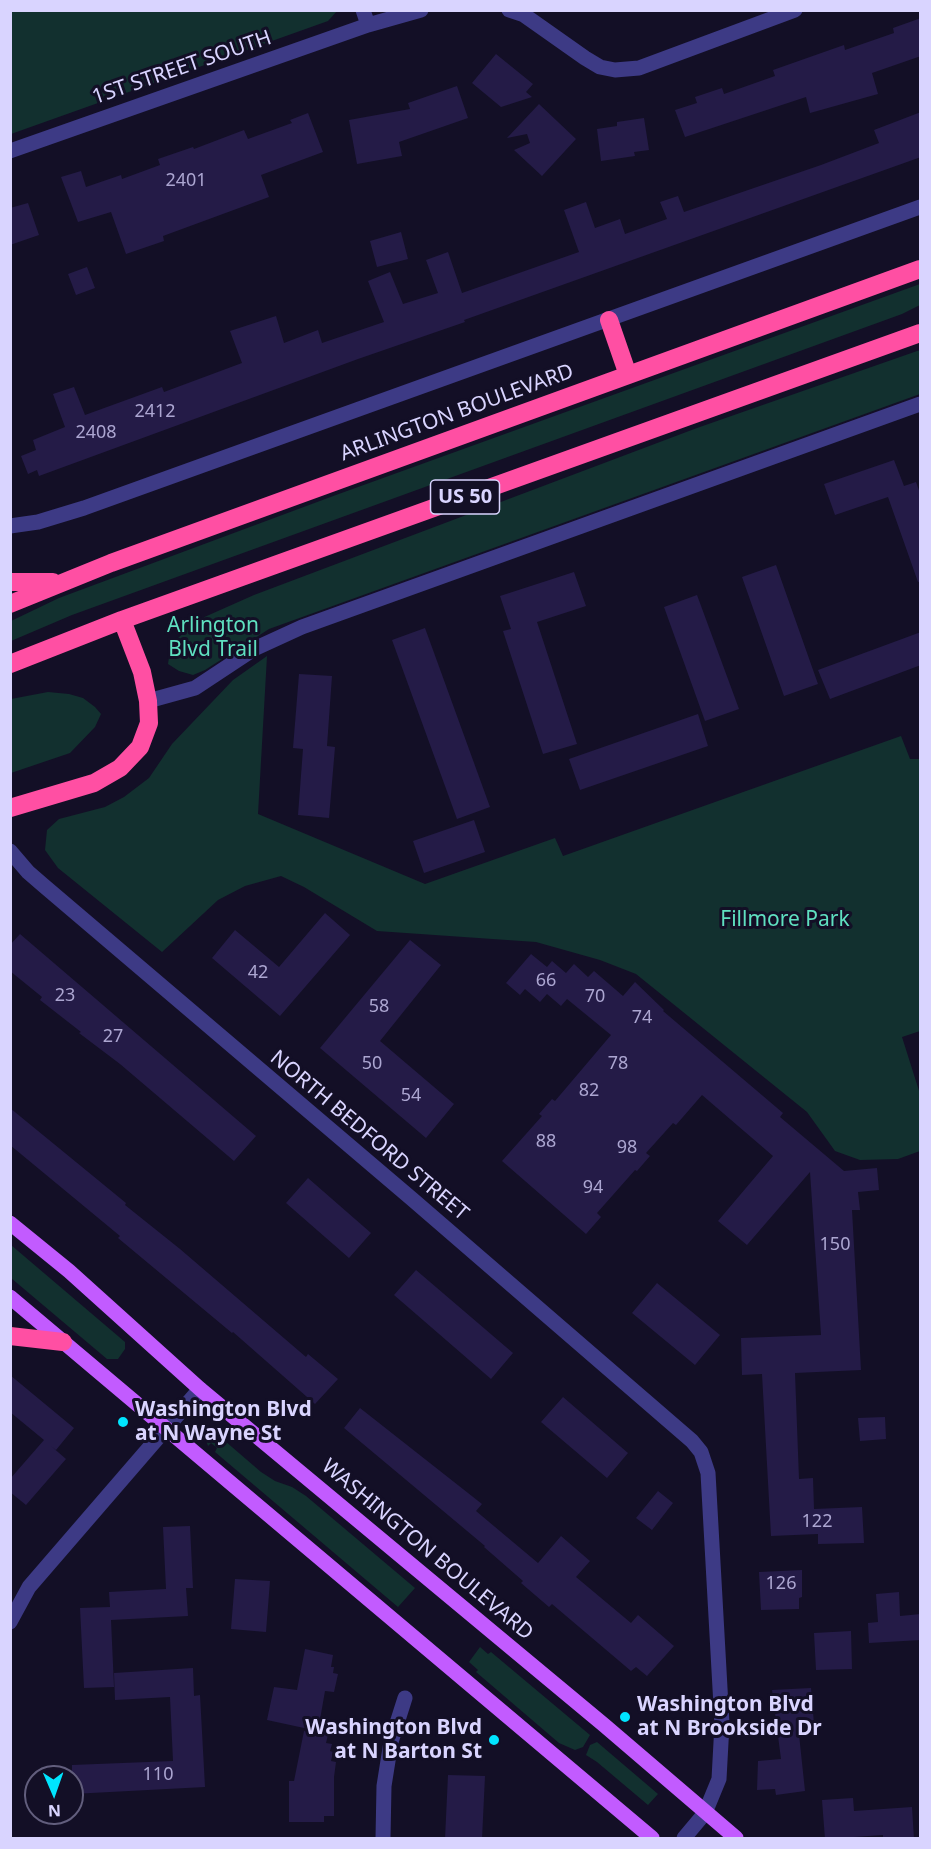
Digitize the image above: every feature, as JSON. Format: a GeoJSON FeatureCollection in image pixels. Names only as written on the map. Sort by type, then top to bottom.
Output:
{"type":"FeatureCollection","features":[{"type":"Feature","properties":{"kind":"highway","name":"ARLINGTON BOULEVARD"},"geometry":{"type":"LineString","coordinates":[[10,604],[63,581],[921,269]]}},
{"type":"Feature","properties":{"kind":"highway"},"geometry":{"type":"LineString","coordinates":[[609,320],[628,375]]}},
{"type":"Feature","properties":{"kind":"highway","name":"US 50"},"geometry":{"type":"LineString","coordinates":[[10,664],[122,620],[921,333]]}},
{"type":"Feature","properties":{"kind":"highway"},"geometry":{"type":"LineString","coordinates":[[10,582],[63,581]]}},
{"type":"Feature","properties":{"kind":"highway"},"geometry":{"type":"LineString","coordinates":[[10,808],[81,788],[108,776],[120,768],[140,747],[149,723],[148,701],[142,672],[122,620]]}},
{"type":"Feature","properties":{"kind":"highway"},"geometry":{"type":"LineString","coordinates":[[10,1336],[63,1342]]}},
{"type":"Feature","properties":{"kind":"main road","name":"WASHINGTON BOULEVARD"},"geometry":{"type":"LineString","coordinates":[[10,1223],[69,1271],[200,1389],[595,1718],[736,1839]]}},
{"type":"Feature","properties":{"kind":"main road"},"geometry":{"type":"LineString","coordinates":[[10,1297],[652,1839]]}},
{"type":"Feature","properties":{"kind":"street","name":"1ST STREET SOUTH"},"geometry":{"type":"LineString","coordinates":[[10,151],[365,18],[421,10]]}},
{"type":"Feature","properties":{"kind":"street"},"geometry":{"type":"LineString","coordinates":[[509,10],[524,15],[600,67],[615,70],[639,68],[795,10]]}},
{"type":"Feature","properties":{"kind":"street","name":"ARLINGTON BOULEVARD"},"geometry":{"type":"LineString","coordinates":[[10,526],[38,522],[67,514],[921,207]]}},
{"type":"Feature","properties":{"kind":"street"},"geometry":{"type":"LineString","coordinates":[[148,701],[195,688],[254,649],[302,627],[921,404]]}},
{"type":"Feature","properties":{"kind":"street","name":"NORTH BEDFORD STREET"},"geometry":{"type":"LineString","coordinates":[[10,851],[28,872],[60,900],[473,1252],[692,1441],[701,1452],[708,1473],[722,1724],[720,1779],[705,1813]]}},
{"type":"Feature","properties":{"kind":"street"},"geometry":{"type":"LineString","coordinates":[[10,1622],[29,1587],[200,1389]]}},
{"type":"Feature","properties":{"kind":"street"},"geometry":{"type":"LineString","coordinates":[[383,1839],[384,1786],[391,1742],[405,1698]]}},
{"type":"Feature","properties":{"kind":"street"},"geometry":{"type":"LineString","coordinates":[[684,1839],[705,1813]]}},
{"type":"Feature","properties":{"kind":"green space"},"geometry":{"type":"Polygon","coordinates":[[[10,11],[337,11],[328,21],[11,134],[10,11]]]}},
{"type":"Feature","properties":{"kind":"green space"},"geometry":{"type":"Polygon","coordinates":[[[920,284],[920,305],[902,314],[72,615],[11,641],[11,621],[59,598],[336,495],[920,284]]]}},
{"type":"Feature","properties":{"kind":"green space","name":"Arlington Blvd Trail"},"geometry":{"type":"Polygon","coordinates":[[[920,350],[920,394],[269,629],[205,670],[193,675],[179,671],[168,664],[171,644],[200,619],[254,595],[697,428],[920,350]]]}},
{"type":"Feature","properties":{"kind":"green space","name":"Fillmore Park"},"geometry":{"type":"Polygon","coordinates":[[[267,656],[258,814],[425,884],[555,838],[563,856],[901,736],[910,759],[920,759],[920,1031],[902,1037],[920,1094],[920,1151],[898,1159],[860,1160],[835,1151],[807,1112],[636,974],[600,960],[536,942],[377,931],[304,887],[281,876],[245,886],[218,900],[162,952],[58,868],[45,850],[47,830],[59,819],[105,807],[124,797],[149,778],[172,744],[233,680],[267,656]]]}},
{"type":"Feature","properties":{"kind":"green space"},"geometry":{"type":"Polygon","coordinates":[[[48,692],[83,698],[101,714],[95,727],[70,753],[11,773],[11,699],[48,692]]]}},
{"type":"Feature","properties":{"kind":"green space"},"geometry":{"type":"Polygon","coordinates":[[[11,1245],[125,1342],[125,1349],[118,1359],[107,1359],[11,1278],[11,1245]]]}},
{"type":"Feature","properties":{"kind":"green space"},"geometry":{"type":"Polygon","coordinates":[[[210,1433],[218,1435],[216,1438],[222,1443],[225,1441],[261,1472],[306,1496],[415,1588],[398,1607],[215,1452],[217,1448],[211,1443],[208,1446],[206,1440],[210,1433]]]}},
{"type":"Feature","properties":{"kind":"green space"},"geometry":{"type":"Polygon","coordinates":[[[480,1647],[488,1654],[491,1652],[590,1735],[583,1747],[575,1750],[559,1743],[476,1672],[478,1670],[469,1662],[480,1647]]]}},
{"type":"Feature","properties":{"kind":"green space"},"geometry":{"type":"Polygon","coordinates":[[[597,1742],[658,1794],[648,1805],[586,1755],[590,1745],[597,1742]]]}},
{"type":"Feature","properties":{"kind":"building"},"geometry":{"type":"Polygon","coordinates":[[[921,18],[921,56],[872,73],[878,94],[810,113],[806,97],[685,137],[675,110],[697,103],[695,97],[722,88],[724,94],[775,76],[773,70],[844,45],[845,50],[894,33],[893,28],[921,18]]]}},
{"type":"Feature","properties":{"kind":"building"},"geometry":{"type":"Polygon","coordinates":[[[496,54],[533,84],[526,92],[532,97],[501,107],[472,83],[496,54]]]}},
{"type":"Feature","properties":{"kind":"building"},"geometry":{"type":"Polygon","coordinates":[[[457,86],[468,118],[399,142],[402,156],[357,164],[349,120],[410,109],[408,103],[457,86]]]}},
{"type":"Feature","properties":{"kind":"building"},"geometry":{"type":"Polygon","coordinates":[[[539,104],[576,139],[542,176],[514,150],[530,143],[527,134],[507,138],[539,104]]]}},
{"type":"Feature","properties":{"kind":"building"},"geometry":{"type":"Polygon","coordinates":[[[921,112],[921,157],[464,320],[465,322],[39,476],[37,470],[28,474],[21,456],[36,450],[33,440],[65,427],[53,394],[74,387],[85,415],[162,387],[164,392],[242,363],[230,331],[276,316],[284,343],[318,330],[322,343],[384,322],[368,281],[390,272],[403,304],[438,293],[426,260],[448,252],[462,293],[579,252],[564,210],[586,202],[595,228],[620,219],[625,234],[667,219],[660,202],[678,196],[684,212],[821,165],[879,143],[874,130],[921,112]]]}},
{"type":"Feature","properties":{"kind":"building"},"geometry":{"type":"Polygon","coordinates":[[[308,113],[323,152],[261,175],[269,197],[163,236],[164,241],[126,254],[111,212],[78,222],[61,177],[81,171],[86,187],[121,175],[122,179],[160,165],[158,159],[193,147],[194,149],[244,130],[248,139],[292,123],[290,120],[308,113]]]}},
{"type":"Feature","properties":{"kind":"building"},"geometry":{"type":"Polygon","coordinates":[[[644,118],[649,150],[634,152],[635,156],[601,161],[597,129],[617,126],[617,122],[644,118]]]}},
{"type":"Feature","properties":{"kind":"building"},"geometry":{"type":"Polygon","coordinates":[[[28,203],[39,235],[10,245],[10,208],[28,203]]]}},
{"type":"Feature","properties":{"kind":"building"},"geometry":{"type":"Polygon","coordinates":[[[401,232],[408,259],[377,267],[370,241],[401,232]]]}},
{"type":"Feature","properties":{"kind":"building"},"geometry":{"type":"Polygon","coordinates":[[[87,267],[95,288],[76,295],[68,274],[87,267]]]}},
{"type":"Feature","properties":{"kind":"building"},"geometry":{"type":"Polygon","coordinates":[[[894,460],[904,486],[916,482],[921,496],[921,581],[918,582],[888,497],[835,515],[824,484],[894,460]]]}},
{"type":"Feature","properties":{"kind":"building"},"geometry":{"type":"Polygon","coordinates":[[[776,565],[818,684],[784,696],[742,577],[776,565]]]}},
{"type":"Feature","properties":{"kind":"building"},"geometry":{"type":"Polygon","coordinates":[[[574,572],[586,606],[537,622],[577,744],[543,754],[503,631],[511,629],[500,596],[574,572]]]}},
{"type":"Feature","properties":{"kind":"building"},"geometry":{"type":"Polygon","coordinates":[[[697,595],[739,709],[705,721],[664,607],[697,595]]]}},
{"type":"Feature","properties":{"kind":"building"},"geometry":{"type":"Polygon","coordinates":[[[425,628],[490,807],[457,819],[392,640],[425,628]]]}},
{"type":"Feature","properties":{"kind":"building"},"geometry":{"type":"Polygon","coordinates":[[[921,632],[921,665],[830,699],[818,670],[921,632]]]}},
{"type":"Feature","properties":{"kind":"building"},"geometry":{"type":"Polygon","coordinates":[[[299,674],[332,676],[327,746],[335,747],[329,818],[298,815],[303,749],[293,748],[299,674]]]}},
{"type":"Feature","properties":{"kind":"building"},"geometry":{"type":"Polygon","coordinates":[[[698,714],[708,746],[580,790],[569,759],[698,714]]]}},
{"type":"Feature","properties":{"kind":"building"},"geometry":{"type":"Polygon","coordinates":[[[474,820],[485,852],[424,873],[413,841],[474,820]]]}},
{"type":"Feature","properties":{"kind":"building"},"geometry":{"type":"Polygon","coordinates":[[[325,913],[350,935],[280,1016],[212,958],[235,930],[279,967],[325,913]]]}},
{"type":"Feature","properties":{"kind":"building"},"geometry":{"type":"Polygon","coordinates":[[[20,934],[256,1136],[234,1161],[120,1064],[40,1000],[42,997],[10,971],[10,945],[20,934]]]}},
{"type":"Feature","properties":{"kind":"building"},"geometry":{"type":"Polygon","coordinates":[[[410,940],[441,965],[380,1041],[454,1104],[426,1138],[320,1048],[410,940]]]}},
{"type":"Feature","properties":{"kind":"building"},"geometry":{"type":"Polygon","coordinates":[[[531,954],[547,967],[552,961],[566,973],[574,964],[588,977],[594,971],[623,996],[635,982],[663,1011],[783,1113],[780,1117],[844,1171],[877,1168],[879,1190],[858,1192],[860,1210],[852,1210],[861,1370],[795,1373],[799,1479],[813,1478],[814,1509],[862,1507],[864,1543],[818,1544],[818,1534],[771,1536],[762,1374],[742,1375],[741,1338],[821,1335],[810,1172],[747,1245],[718,1221],[773,1156],[702,1095],[676,1125],[673,1123],[646,1153],[650,1156],[597,1213],[601,1217],[586,1234],[502,1161],[542,1116],[539,1114],[552,1099],[555,1101],[611,1035],[567,999],[561,1006],[547,994],[540,1002],[525,989],[520,995],[506,983],[531,954]]]}},
{"type":"Feature","properties":{"kind":"building"},"geometry":{"type":"Polygon","coordinates":[[[10,1108],[126,1203],[125,1205],[306,1357],[308,1354],[338,1379],[315,1404],[233,1332],[118,1238],[120,1236],[10,1145],[10,1108]]]}},
{"type":"Feature","properties":{"kind":"building"},"geometry":{"type":"Polygon","coordinates":[[[308,1178],[371,1233],[349,1258],[286,1203],[308,1178]]]}},
{"type":"Feature","properties":{"kind":"building"},"geometry":{"type":"Polygon","coordinates":[[[416,1270],[513,1353],[491,1379],[394,1295],[416,1270]]]}},
{"type":"Feature","properties":{"kind":"building"},"geometry":{"type":"Polygon","coordinates":[[[657,1283],[720,1335],[695,1365],[632,1313],[657,1283]]]}},
{"type":"Feature","properties":{"kind":"building"},"geometry":{"type":"Polygon","coordinates":[[[10,1375],[74,1428],[56,1450],[51,1446],[66,1459],[26,1505],[10,1492],[10,1479],[44,1440],[10,1412],[10,1375]]]}},
{"type":"Feature","properties":{"kind":"building"},"geometry":{"type":"Polygon","coordinates":[[[563,1397],[628,1453],[607,1478],[541,1422],[563,1397]]]}},
{"type":"Feature","properties":{"kind":"building"},"geometry":{"type":"Polygon","coordinates":[[[360,1408],[482,1504],[476,1511],[538,1563],[561,1536],[590,1561],[576,1577],[631,1623],[638,1615],[674,1646],[647,1676],[636,1667],[631,1671],[552,1604],[549,1607],[521,1583],[523,1581],[485,1546],[344,1428],[360,1408]]]}},
{"type":"Feature","properties":{"kind":"building"},"geometry":{"type":"Polygon","coordinates":[[[885,1417],[886,1439],[860,1441],[858,1418],[885,1417]]]}},
{"type":"Feature","properties":{"kind":"building"},"geometry":{"type":"Polygon","coordinates":[[[658,1491],[673,1503],[652,1530],[636,1518],[658,1491]]]}},
{"type":"Feature","properties":{"kind":"building"},"geometry":{"type":"Polygon","coordinates":[[[190,1526],[193,1588],[186,1588],[188,1616],[111,1620],[114,1687],[84,1688],[80,1608],[110,1607],[109,1592],[166,1589],[163,1527],[190,1526]]]}},
{"type":"Feature","properties":{"kind":"building"},"geometry":{"type":"Polygon","coordinates":[[[802,1570],[802,1597],[799,1598],[799,1609],[761,1610],[759,1572],[802,1570]]]}},
{"type":"Feature","properties":{"kind":"building"},"geometry":{"type":"Polygon","coordinates":[[[235,1579],[270,1581],[266,1632],[231,1629],[235,1579]]]}},
{"type":"Feature","properties":{"kind":"building"},"geometry":{"type":"Polygon","coordinates":[[[899,1592],[900,1616],[921,1614],[921,1640],[869,1643],[868,1623],[878,1622],[876,1594],[899,1592]]]}},
{"type":"Feature","properties":{"kind":"building"},"geometry":{"type":"Polygon","coordinates":[[[851,1631],[852,1669],[816,1670],[814,1633],[851,1631]]]}},
{"type":"Feature","properties":{"kind":"building"},"geometry":{"type":"Polygon","coordinates":[[[305,1649],[333,1655],[331,1667],[334,1667],[333,1673],[338,1674],[334,1692],[325,1691],[318,1731],[267,1720],[274,1687],[297,1690],[305,1649]]]}},
{"type":"Feature","properties":{"kind":"building"},"geometry":{"type":"Polygon","coordinates":[[[193,1668],[194,1696],[200,1695],[205,1787],[84,1793],[84,1765],[72,1765],[173,1761],[170,1697],[115,1700],[114,1673],[193,1668]]]}},
{"type":"Feature","properties":{"kind":"building"},"geometry":{"type":"Polygon","coordinates":[[[811,1688],[814,1724],[798,1725],[805,1791],[776,1795],[775,1789],[757,1790],[758,1761],[781,1759],[772,1690],[811,1688]]]}},
{"type":"Feature","properties":{"kind":"building"},"geometry":{"type":"Polygon","coordinates":[[[304,1731],[328,1735],[326,1743],[332,1744],[330,1751],[333,1752],[331,1761],[336,1762],[334,1816],[324,1816],[324,1822],[289,1822],[289,1781],[294,1781],[304,1731]]]}},
{"type":"Feature","properties":{"kind":"building"},"geometry":{"type":"Polygon","coordinates":[[[448,1775],[485,1776],[482,1839],[445,1839],[448,1775]]]}},
{"type":"Feature","properties":{"kind":"building"},"geometry":{"type":"Polygon","coordinates":[[[853,1798],[854,1811],[912,1807],[914,1839],[883,1839],[883,1835],[825,1839],[822,1800],[853,1798]]]}},
{"type":"Feature","properties":{"kind":"place","name":"Washington Blvd at N Wayne St"},"geometry":{"type":"Point","coordinates":[123,1422]}},
{"type":"Feature","properties":{"kind":"place","name":"Washington Blvd at N Brookside Dr"},"geometry":{"type":"Point","coordinates":[625,1717]}},
{"type":"Feature","properties":{"kind":"place","name":"Washington Blvd at N Barton St"},"geometry":{"type":"Point","coordinates":[494,1740]}}]}
